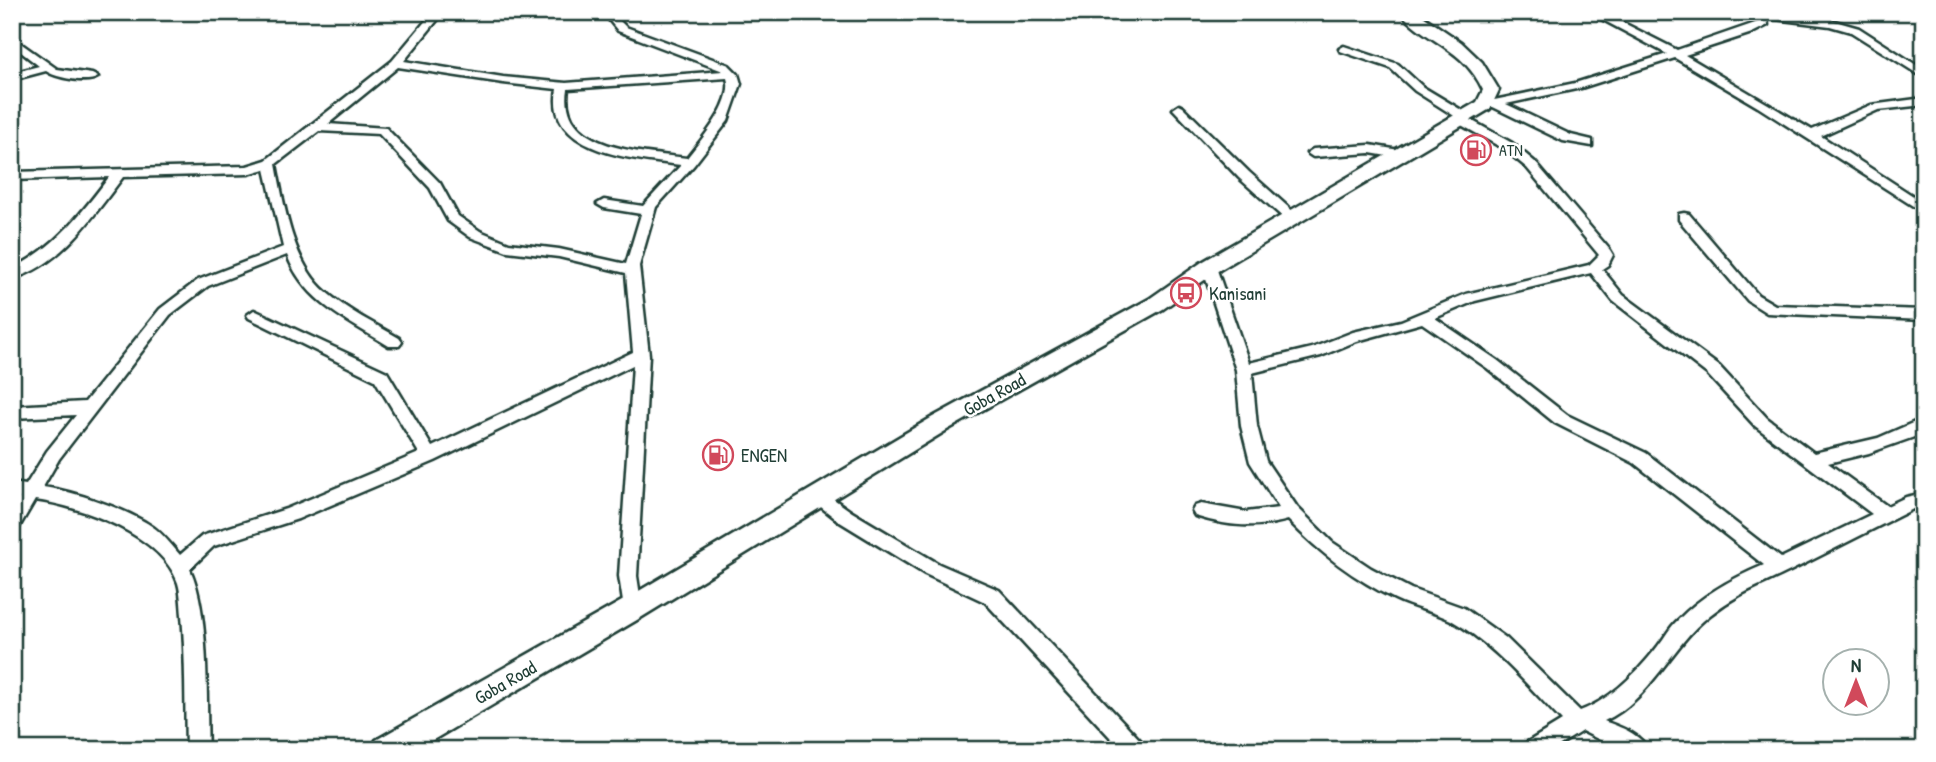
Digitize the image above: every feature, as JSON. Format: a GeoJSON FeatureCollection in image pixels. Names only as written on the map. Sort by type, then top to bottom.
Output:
{"type":"FeatureCollection","features":[{"type":"Feature","properties":{"kind":"main road"},"geometry":{"type":"LineString","coordinates":[[1407,12],[1467,56],[1480,70],[1491,90],[1476,112]]}},
{"type":"Feature","properties":{"kind":"main road","name":"Goba Road"},"geometry":{"type":"LineString","coordinates":[[387,750],[632,609],[939,424],[1157,304],[1209,267],[1399,154],[1476,112]]}},
{"type":"Feature","properties":{"kind":"street"},"geometry":{"type":"LineString","coordinates":[[12,176],[248,170],[270,163],[396,63],[439,12]]}},
{"type":"Feature","properties":{"kind":"street"},"geometry":{"type":"LineString","coordinates":[[615,12],[615,21],[626,31],[725,67],[732,74],[734,86],[722,121],[648,211],[632,270],[641,355],[628,576],[632,609]]}},
{"type":"Feature","properties":{"kind":"street"},"geometry":{"type":"LineString","coordinates":[[1593,12],[1676,54],[1812,135],[1924,209]]}},
{"type":"Feature","properties":{"kind":"street"},"geometry":{"type":"LineString","coordinates":[[1476,112],[1577,86],[1756,27],[1765,21],[1761,13]]}},
{"type":"Feature","properties":{"kind":"street"},"geometry":{"type":"LineString","coordinates":[[1761,13],[1831,23],[1855,30],[1924,75]]}},
{"type":"Feature","properties":{"kind":"street"},"geometry":{"type":"LineString","coordinates":[[12,40],[47,67],[63,74],[92,77]]}},
{"type":"Feature","properties":{"kind":"street"},"geometry":{"type":"LineString","coordinates":[[1344,50],[1394,66],[1419,89],[1476,112],[1588,143]]}},
{"type":"Feature","properties":{"kind":"street"},"geometry":{"type":"LineString","coordinates":[[396,63],[503,80],[563,86],[732,74]]}},
{"type":"Feature","properties":{"kind":"street"},"geometry":{"type":"LineString","coordinates":[[12,77],[47,67]]}},
{"type":"Feature","properties":{"kind":"street"},"geometry":{"type":"LineString","coordinates":[[563,86],[559,104],[584,138],[603,146],[690,162]]}},
{"type":"Feature","properties":{"kind":"street"},"geometry":{"type":"LineString","coordinates":[[1812,135],[1875,107],[1924,102]]}},
{"type":"Feature","properties":{"kind":"street"},"geometry":{"type":"LineString","coordinates":[[1179,109],[1244,175],[1292,218]]}},
{"type":"Feature","properties":{"kind":"street"},"geometry":{"type":"LineString","coordinates":[[1244,370],[1316,352],[1353,337],[1386,331],[1425,318],[1435,311],[1471,297],[1594,268],[1603,261],[1606,254],[1555,191],[1476,112]]}},
{"type":"Feature","properties":{"kind":"street"},"geometry":{"type":"LineString","coordinates":[[317,127],[382,131],[435,186],[453,218],[475,234],[507,247],[559,253],[632,270]]}},
{"type":"Feature","properties":{"kind":"street"},"geometry":{"type":"LineString","coordinates":[[1314,153],[1370,149],[1399,154]]}},
{"type":"Feature","properties":{"kind":"street"},"geometry":{"type":"LineString","coordinates":[[270,163],[277,204],[303,275],[313,288],[394,342]]}},
{"type":"Feature","properties":{"kind":"street"},"geometry":{"type":"LineString","coordinates":[[12,275],[53,253],[71,236],[119,173]]}},
{"type":"Feature","properties":{"kind":"street"},"geometry":{"type":"LineString","coordinates":[[604,204],[648,211]]}},
{"type":"Feature","properties":{"kind":"street"},"geometry":{"type":"LineString","coordinates":[[1685,217],[1753,298],[1772,310],[1924,316]]}},
{"type":"Feature","properties":{"kind":"street"},"geometry":{"type":"LineString","coordinates":[[12,524],[21,491],[54,455],[160,318],[186,294],[212,279],[292,248]]}},
{"type":"Feature","properties":{"kind":"street"},"geometry":{"type":"LineString","coordinates":[[1209,267],[1244,370],[1249,426],[1258,461],[1291,512],[1326,547],[1386,587],[1467,620],[1499,644],[1557,704],[1579,722],[1618,736],[1639,750]]}},
{"type":"Feature","properties":{"kind":"street"},"geometry":{"type":"LineString","coordinates":[[1594,268],[1618,298],[1713,370],[1761,422],[1886,515]]}},
{"type":"Feature","properties":{"kind":"street"},"geometry":{"type":"LineString","coordinates":[[254,315],[381,376],[429,456]]}},
{"type":"Feature","properties":{"kind":"street"},"geometry":{"type":"LineString","coordinates":[[1425,318],[1492,364],[1561,419],[1640,458],[1780,567]]}},
{"type":"Feature","properties":{"kind":"street"},"geometry":{"type":"LineString","coordinates":[[180,567],[199,547],[219,536],[292,514],[429,456],[641,355]]}},
{"type":"Feature","properties":{"kind":"street"},"geometry":{"type":"LineString","coordinates":[[12,412],[90,408]]}},
{"type":"Feature","properties":{"kind":"street"},"geometry":{"type":"LineString","coordinates":[[1811,460],[1881,444],[1906,435],[1924,424]]}},
{"type":"Feature","properties":{"kind":"street"},"geometry":{"type":"LineString","coordinates":[[21,491],[68,497],[132,524],[148,533],[180,567],[188,585],[193,632],[197,750]]}},
{"type":"Feature","properties":{"kind":"street"},"geometry":{"type":"LineString","coordinates":[[818,495],[846,517],[932,569],[992,596],[1136,750]]}},
{"type":"Feature","properties":{"kind":"street"},"geometry":{"type":"LineString","coordinates":[[1533,750],[1579,722],[1611,708],[1663,655],[1683,627],[1741,583],[1780,567],[1912,502],[1924,500]]}},
{"type":"Feature","properties":{"kind":"street"},"geometry":{"type":"LineString","coordinates":[[1201,511],[1245,521],[1268,519],[1291,512]]}},
{"type":"Feature","properties":{"kind":"place","name":"ATN"},"geometry":{"type":"Point","coordinates":[1476,150]}},
{"type":"Feature","properties":{"kind":"place","name":"Kanisani"},"geometry":{"type":"Point","coordinates":[1186,293]}},
{"type":"Feature","properties":{"kind":"place","name":"ENGEN"},"geometry":{"type":"Point","coordinates":[718,455]}}]}
